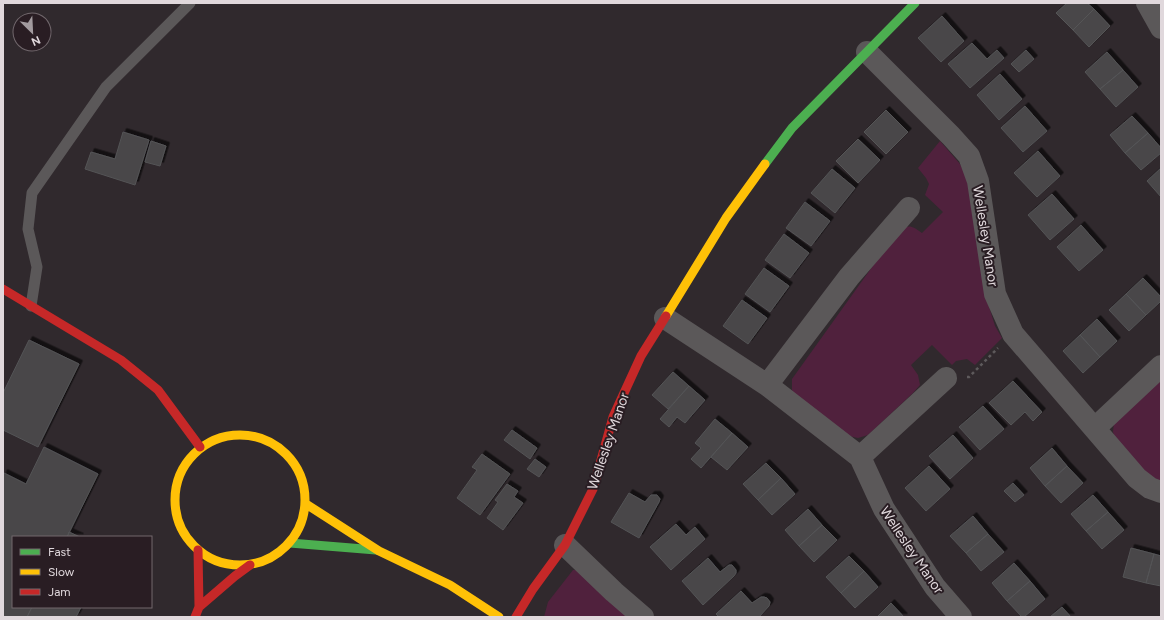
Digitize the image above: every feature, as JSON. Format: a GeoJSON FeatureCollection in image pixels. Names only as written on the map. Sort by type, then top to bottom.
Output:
{"type":"FeatureCollection","features":[{"type":"Feature","properties":{"kind":"street","name":"Wellesley Manor"},"geometry":{"type":"LineString","coordinates":[[516,617],[533,589],[565,545],[593,488],[613,417],[641,356],[726,218],[792,128],[915,3]]}},
{"type":"Feature","properties":{"kind":"street"},"geometry":{"type":"LineString","coordinates":[[1147,3],[1161,28]]}},
{"type":"Feature","properties":{"kind":"street","name":"Wellesley Manor"},"geometry":{"type":"LineString","coordinates":[[867,52],[969,156],[978,181],[995,294],[1013,334],[1137,478],[1150,488],[1161,492]]}},
{"type":"Feature","properties":{"kind":"street"},"geometry":{"type":"LineString","coordinates":[[767,385],[849,277],[909,208]]}},
{"type":"Feature","properties":{"kind":"street"},"geometry":{"type":"LineString","coordinates":[[3,289],[121,360],[158,390],[200,447]]}},
{"type":"Feature","properties":{"kind":"street","name":"Wellesley Manor"},"geometry":{"type":"LineString","coordinates":[[665,318],[767,385],[860,457],[884,509],[935,587],[960,617]]}},
{"type":"Feature","properties":{"kind":"street"},"geometry":{"type":"LineString","coordinates":[[1095,428],[1161,366]]}},
{"type":"Feature","properties":{"kind":"street"},"geometry":{"type":"LineString","coordinates":[[860,457],[946,378]]}},
{"type":"Feature","properties":{"kind":"street"},"geometry":{"type":"LineString","coordinates":[[240,434],[262,437],[280,447],[295,463],[304,482],[306,504],[301,524],[290,543],[279,553],[265,561],[250,565],[231,565],[213,560],[198,550],[185,536],[177,518],[174,498],[178,479],[187,462],[200,447],[219,437],[240,434]]}},
{"type":"Feature","properties":{"kind":"street"},"geometry":{"type":"LineString","coordinates":[[306,504],[379,551],[450,585],[499,617]]}},
{"type":"Feature","properties":{"kind":"street"},"geometry":{"type":"LineString","coordinates":[[290,543],[379,551]]}},
{"type":"Feature","properties":{"kind":"street"},"geometry":{"type":"LineString","coordinates":[[565,545],[614,592],[643,617]]}},
{"type":"Feature","properties":{"kind":"street"},"geometry":{"type":"LineString","coordinates":[[195,617],[199,607],[198,550]]}},
{"type":"Feature","properties":{"kind":"street"},"geometry":{"type":"LineString","coordinates":[[199,607],[250,565]]}},
{"type":"Feature","properties":{"kind":"lane"},"geometry":{"type":"LineString","coordinates":[[31,306],[37,267],[28,230],[32,193],[106,88],[190,3]]}},
{"type":"Feature","properties":{"kind":"path"},"geometry":{"type":"LineString","coordinates":[[946,378],[969,377],[1013,334]]}},
{"type":"Feature","properties":{"kind":"shaded area"},"geometry":{"type":"Polygon","coordinates":[[[940,141],[960,164],[972,188],[987,300],[995,326],[1002,338],[975,365],[967,359],[956,361],[952,365],[932,345],[911,365],[918,375],[920,385],[913,393],[868,435],[858,438],[844,435],[797,401],[792,390],[792,379],[895,235],[908,226],[922,233],[943,212],[925,195],[929,184],[918,168],[940,141]]]}},
{"type":"Feature","properties":{"kind":"shaded area"},"geometry":{"type":"Polygon","coordinates":[[[1161,377],[1161,482],[1146,475],[1116,441],[1113,432],[1114,422],[1161,377]]]}},
{"type":"Feature","properties":{"kind":"shaded area"},"geometry":{"type":"Polygon","coordinates":[[[573,570],[579,570],[629,617],[544,617],[548,602],[573,570]]]}},
{"type":"Feature","properties":{"kind":"building"},"geometry":{"type":"Polygon","coordinates":[[[1067,3],[1087,3],[1094,9],[1073,30],[1056,13],[1067,3]]]}},
{"type":"Feature","properties":{"kind":"building"},"geometry":{"type":"Polygon","coordinates":[[[1094,9],[1110,26],[1089,47],[1073,30],[1094,9]]]}},
{"type":"Feature","properties":{"kind":"building"},"geometry":{"type":"Polygon","coordinates":[[[942,16],[964,41],[941,62],[918,38],[942,16]]]}},
{"type":"Feature","properties":{"kind":"building"},"geometry":{"type":"Polygon","coordinates":[[[972,43],[987,59],[997,50],[1004,58],[970,88],[948,64],[972,43]]]}},
{"type":"Feature","properties":{"kind":"building"},"geometry":{"type":"Polygon","coordinates":[[[1026,50],[1034,59],[1019,72],[1011,64],[1026,50]]]}},
{"type":"Feature","properties":{"kind":"building"},"geometry":{"type":"Polygon","coordinates":[[[1107,52],[1123,70],[1100,89],[1085,72],[1107,52]]]}},
{"type":"Feature","properties":{"kind":"building"},"geometry":{"type":"Polygon","coordinates":[[[1123,70],[1138,87],[1116,107],[1100,89],[1123,70]]]}},
{"type":"Feature","properties":{"kind":"building"},"geometry":{"type":"Polygon","coordinates":[[[1000,74],[1022,99],[999,120],[977,95],[1000,74]]]}},
{"type":"Feature","properties":{"kind":"building"},"geometry":{"type":"Polygon","coordinates":[[[1025,106],[1047,131],[1023,152],[1001,128],[1025,106]]]}},
{"type":"Feature","properties":{"kind":"building"},"geometry":{"type":"Polygon","coordinates":[[[886,110],[908,132],[886,154],[864,132],[886,110]]]}},
{"type":"Feature","properties":{"kind":"building"},"geometry":{"type":"Polygon","coordinates":[[[1132,116],[1148,133],[1125,153],[1110,135],[1132,116]]]}},
{"type":"Feature","properties":{"kind":"building"},"geometry":{"type":"Polygon","coordinates":[[[123,132],[149,140],[135,185],[85,169],[91,152],[115,159],[123,132]]]}},
{"type":"Feature","properties":{"kind":"building"},"geometry":{"type":"Polygon","coordinates":[[[1148,133],[1161,148],[1161,153],[1141,170],[1125,153],[1148,133]]]}},
{"type":"Feature","properties":{"kind":"building"},"geometry":{"type":"Polygon","coordinates":[[[858,139],[880,160],[858,183],[836,161],[858,139]]]}},
{"type":"Feature","properties":{"kind":"building"},"geometry":{"type":"Polygon","coordinates":[[[151,141],[166,146],[160,166],[145,162],[151,141]]]}},
{"type":"Feature","properties":{"kind":"building"},"geometry":{"type":"Polygon","coordinates":[[[1038,151],[1060,176],[1037,197],[1014,173],[1038,151]]]}},
{"type":"Feature","properties":{"kind":"building"},"geometry":{"type":"Polygon","coordinates":[[[1161,168],[1161,197],[1147,181],[1161,168]]]}},
{"type":"Feature","properties":{"kind":"building"},"geometry":{"type":"Polygon","coordinates":[[[832,169],[855,188],[835,213],[811,193],[832,169]]]}},
{"type":"Feature","properties":{"kind":"building"},"geometry":{"type":"Polygon","coordinates":[[[1052,194],[1074,219],[1050,240],[1028,215],[1052,194]]]}},
{"type":"Feature","properties":{"kind":"building"},"geometry":{"type":"Polygon","coordinates":[[[805,202],[830,221],[811,246],[786,228],[805,202]]]}},
{"type":"Feature","properties":{"kind":"building"},"geometry":{"type":"Polygon","coordinates":[[[1081,225],[1103,250],[1079,271],[1057,247],[1081,225]]]}},
{"type":"Feature","properties":{"kind":"building"},"geometry":{"type":"Polygon","coordinates":[[[784,234],[809,253],[790,278],[765,260],[784,234]]]}},
{"type":"Feature","properties":{"kind":"building"},"geometry":{"type":"Polygon","coordinates":[[[764,268],[789,286],[770,312],[745,294],[764,268]]]}},
{"type":"Feature","properties":{"kind":"building"},"geometry":{"type":"Polygon","coordinates":[[[1143,278],[1161,297],[1161,301],[1146,315],[1126,294],[1143,278]]]}},
{"type":"Feature","properties":{"kind":"building"},"geometry":{"type":"Polygon","coordinates":[[[1126,294],[1146,315],[1129,331],[1109,310],[1126,294]]]}},
{"type":"Feature","properties":{"kind":"building"},"geometry":{"type":"Polygon","coordinates":[[[742,300],[767,318],[748,344],[723,326],[742,300]]]}},
{"type":"Feature","properties":{"kind":"building"},"geometry":{"type":"Polygon","coordinates":[[[1097,319],[1117,341],[1100,357],[1080,335],[1097,319]]]}},
{"type":"Feature","properties":{"kind":"building"},"geometry":{"type":"Polygon","coordinates":[[[1080,335],[1100,357],[1083,373],[1063,351],[1080,335]]]}},
{"type":"Feature","properties":{"kind":"building"},"geometry":{"type":"Polygon","coordinates":[[[29,340],[79,364],[38,447],[3,430],[3,393],[29,340]]]}},
{"type":"Feature","properties":{"kind":"building"},"geometry":{"type":"Polygon","coordinates":[[[673,372],[689,386],[668,409],[652,395],[673,372]]]}},
{"type":"Feature","properties":{"kind":"building"},"geometry":{"type":"Polygon","coordinates":[[[1013,381],[1042,412],[1033,421],[1025,412],[1011,425],[989,403],[1013,381]]]}},
{"type":"Feature","properties":{"kind":"building"},"geometry":{"type":"Polygon","coordinates":[[[689,386],[705,400],[685,423],[677,417],[669,427],[660,419],[689,386]]]}},
{"type":"Feature","properties":{"kind":"building"},"geometry":{"type":"Polygon","coordinates":[[[983,406],[1004,429],[980,450],[959,427],[983,406]]]}},
{"type":"Feature","properties":{"kind":"building"},"geometry":{"type":"Polygon","coordinates":[[[715,419],[732,433],[701,468],[691,459],[701,448],[695,443],[715,419]]]}},
{"type":"Feature","properties":{"kind":"building"},"geometry":{"type":"Polygon","coordinates":[[[512,430],[537,448],[530,459],[504,440],[512,430]]]}},
{"type":"Feature","properties":{"kind":"building"},"geometry":{"type":"Polygon","coordinates":[[[732,433],[748,447],[727,470],[711,457],[732,433]]]}},
{"type":"Feature","properties":{"kind":"building"},"geometry":{"type":"Polygon","coordinates":[[[953,435],[973,458],[950,479],[929,456],[953,435]]]}},
{"type":"Feature","properties":{"kind":"building"},"geometry":{"type":"Polygon","coordinates":[[[44,447],[98,474],[67,536],[12,536],[12,608],[32,608],[27,617],[3,617],[3,475],[4,473],[26,484],[44,447]]]}},
{"type":"Feature","properties":{"kind":"building"},"geometry":{"type":"Polygon","coordinates":[[[1052,448],[1067,466],[1045,486],[1030,468],[1052,448]]]}},
{"type":"Feature","properties":{"kind":"building"},"geometry":{"type":"Polygon","coordinates":[[[482,454],[510,474],[480,515],[457,498],[477,470],[472,467],[482,454]]]}},
{"type":"Feature","properties":{"kind":"building"},"geometry":{"type":"Polygon","coordinates":[[[535,459],[546,467],[539,477],[527,469],[535,459]]]}},
{"type":"Feature","properties":{"kind":"building"},"geometry":{"type":"Polygon","coordinates":[[[766,463],[781,478],[758,500],[743,484],[766,463]]]}},
{"type":"Feature","properties":{"kind":"building"},"geometry":{"type":"Polygon","coordinates":[[[929,466],[950,489],[926,511],[905,488],[929,466]]]}},
{"type":"Feature","properties":{"kind":"building"},"geometry":{"type":"Polygon","coordinates":[[[1067,466],[1083,483],[1061,503],[1045,486],[1067,466]]]}},
{"type":"Feature","properties":{"kind":"building"},"geometry":{"type":"Polygon","coordinates":[[[781,478],[795,494],[772,515],[758,500],[781,478]]]}},
{"type":"Feature","properties":{"kind":"building"},"geometry":{"type":"Polygon","coordinates":[[[1013,483],[1024,495],[1015,502],[1004,491],[1013,483]]]}},
{"type":"Feature","properties":{"kind":"building"},"geometry":{"type":"Polygon","coordinates":[[[507,484],[518,491],[514,497],[523,503],[503,530],[487,518],[498,502],[495,500],[507,484]]]}},
{"type":"Feature","properties":{"kind":"building"},"geometry":{"type":"Polygon","coordinates":[[[629,493],[645,502],[651,495],[657,495],[660,499],[639,538],[611,522],[629,493]]]}},
{"type":"Feature","properties":{"kind":"building"},"geometry":{"type":"Polygon","coordinates":[[[1093,495],[1108,512],[1086,531],[1071,514],[1093,495]]]}},
{"type":"Feature","properties":{"kind":"building"},"geometry":{"type":"Polygon","coordinates":[[[808,509],[822,525],[799,546],[785,530],[808,509]]]}},
{"type":"Feature","properties":{"kind":"building"},"geometry":{"type":"Polygon","coordinates":[[[1108,512],[1124,530],[1102,549],[1086,531],[1108,512]]]}},
{"type":"Feature","properties":{"kind":"building"},"geometry":{"type":"Polygon","coordinates":[[[973,516],[988,534],[966,553],[950,536],[973,516]]]}},
{"type":"Feature","properties":{"kind":"building"},"geometry":{"type":"Polygon","coordinates":[[[676,524],[686,535],[695,527],[705,539],[671,570],[650,547],[676,524]]]}},
{"type":"Feature","properties":{"kind":"building"},"geometry":{"type":"Polygon","coordinates":[[[822,525],[837,540],[814,562],[799,546],[822,525]]]}},
{"type":"Feature","properties":{"kind":"building"},"geometry":{"type":"Polygon","coordinates":[[[69,532],[78,536],[67,536],[69,532]]]}},
{"type":"Feature","properties":{"kind":"building"},"geometry":{"type":"Polygon","coordinates":[[[988,534],[1004,552],[981,571],[966,553],[988,534]]]}},
{"type":"Feature","properties":{"kind":"building"},"geometry":{"type":"Polygon","coordinates":[[[1131,548],[1154,554],[1146,583],[1123,577],[1131,548]]]}},
{"type":"Feature","properties":{"kind":"building"},"geometry":{"type":"Polygon","coordinates":[[[1154,554],[1161,556],[1161,586],[1146,583],[1154,554]]]}},
{"type":"Feature","properties":{"kind":"building"},"geometry":{"type":"Polygon","coordinates":[[[849,556],[864,571],[841,593],[826,577],[849,556]]]}},
{"type":"Feature","properties":{"kind":"building"},"geometry":{"type":"Polygon","coordinates":[[[708,558],[720,572],[729,565],[732,565],[736,570],[736,573],[703,605],[682,581],[708,558]]]}},
{"type":"Feature","properties":{"kind":"building"},"geometry":{"type":"Polygon","coordinates":[[[1014,563],[1030,581],[1007,601],[992,583],[1014,563]]]}},
{"type":"Feature","properties":{"kind":"building"},"geometry":{"type":"Polygon","coordinates":[[[864,571],[878,587],[855,608],[841,593],[864,571]]]}},
{"type":"Feature","properties":{"kind":"building"},"geometry":{"type":"Polygon","coordinates":[[[1030,581],[1045,599],[1024,617],[1022,617],[1007,601],[1030,581]]]}},
{"type":"Feature","properties":{"kind":"building"},"geometry":{"type":"Polygon","coordinates":[[[741,591],[752,603],[761,597],[767,598],[770,602],[769,606],[759,617],[719,617],[716,614],[741,591]]]}},
{"type":"Feature","properties":{"kind":"building"},"geometry":{"type":"Polygon","coordinates":[[[891,603],[904,617],[877,617],[891,603]]]}},
{"type":"Feature","properties":{"kind":"building"},"geometry":{"type":"Polygon","coordinates":[[[1062,607],[1071,617],[1050,617],[1062,607]]]}},
{"type":"Feature","properties":{"kind":"building"},"geometry":{"type":"Polygon","coordinates":[[[32,608],[80,608],[76,617],[27,617],[32,608]]]}},
{"type":"Feature","properties":{"kind":"traffic: fast"},"geometry":{"type":"LineString","coordinates":[[765,164],[792,128],[915,3]]}},
{"type":"Feature","properties":{"kind":"traffic: fast"},"geometry":{"type":"LineString","coordinates":[[290,543],[376,550]]}},
{"type":"Feature","properties":{"kind":"traffic: slow"},"geometry":{"type":"LineString","coordinates":[[666,316],[726,218],[765,164]]}},
{"type":"Feature","properties":{"kind":"traffic: slow"},"geometry":{"type":"LineString","coordinates":[[246,435],[259,437],[271,442],[291,459],[298,469],[303,481],[305,500],[303,519],[298,531],[281,551],[271,558],[259,563],[234,565],[221,563],[209,558],[189,541],[182,531],[177,519],[175,494],[177,481],[182,469],[199,449],[209,442],[221,437],[246,435]]}},
{"type":"Feature","properties":{"kind":"traffic: slow"},"geometry":{"type":"LineString","coordinates":[[306,504],[379,551],[450,585],[499,617]]}},
{"type":"Feature","properties":{"kind":"traffic: jam"},"geometry":{"type":"LineString","coordinates":[[3,289],[121,360],[158,390],[200,447]]}},
{"type":"Feature","properties":{"kind":"traffic: jam"},"geometry":{"type":"LineString","coordinates":[[516,617],[533,589],[565,545],[593,489],[613,417],[641,356],[666,316]]}},
{"type":"Feature","properties":{"kind":"traffic: jam"},"geometry":{"type":"LineString","coordinates":[[198,550],[199,607]]}},
{"type":"Feature","properties":{"kind":"traffic: jam"},"geometry":{"type":"LineString","coordinates":[[195,617],[199,607],[250,565]]}}]}
